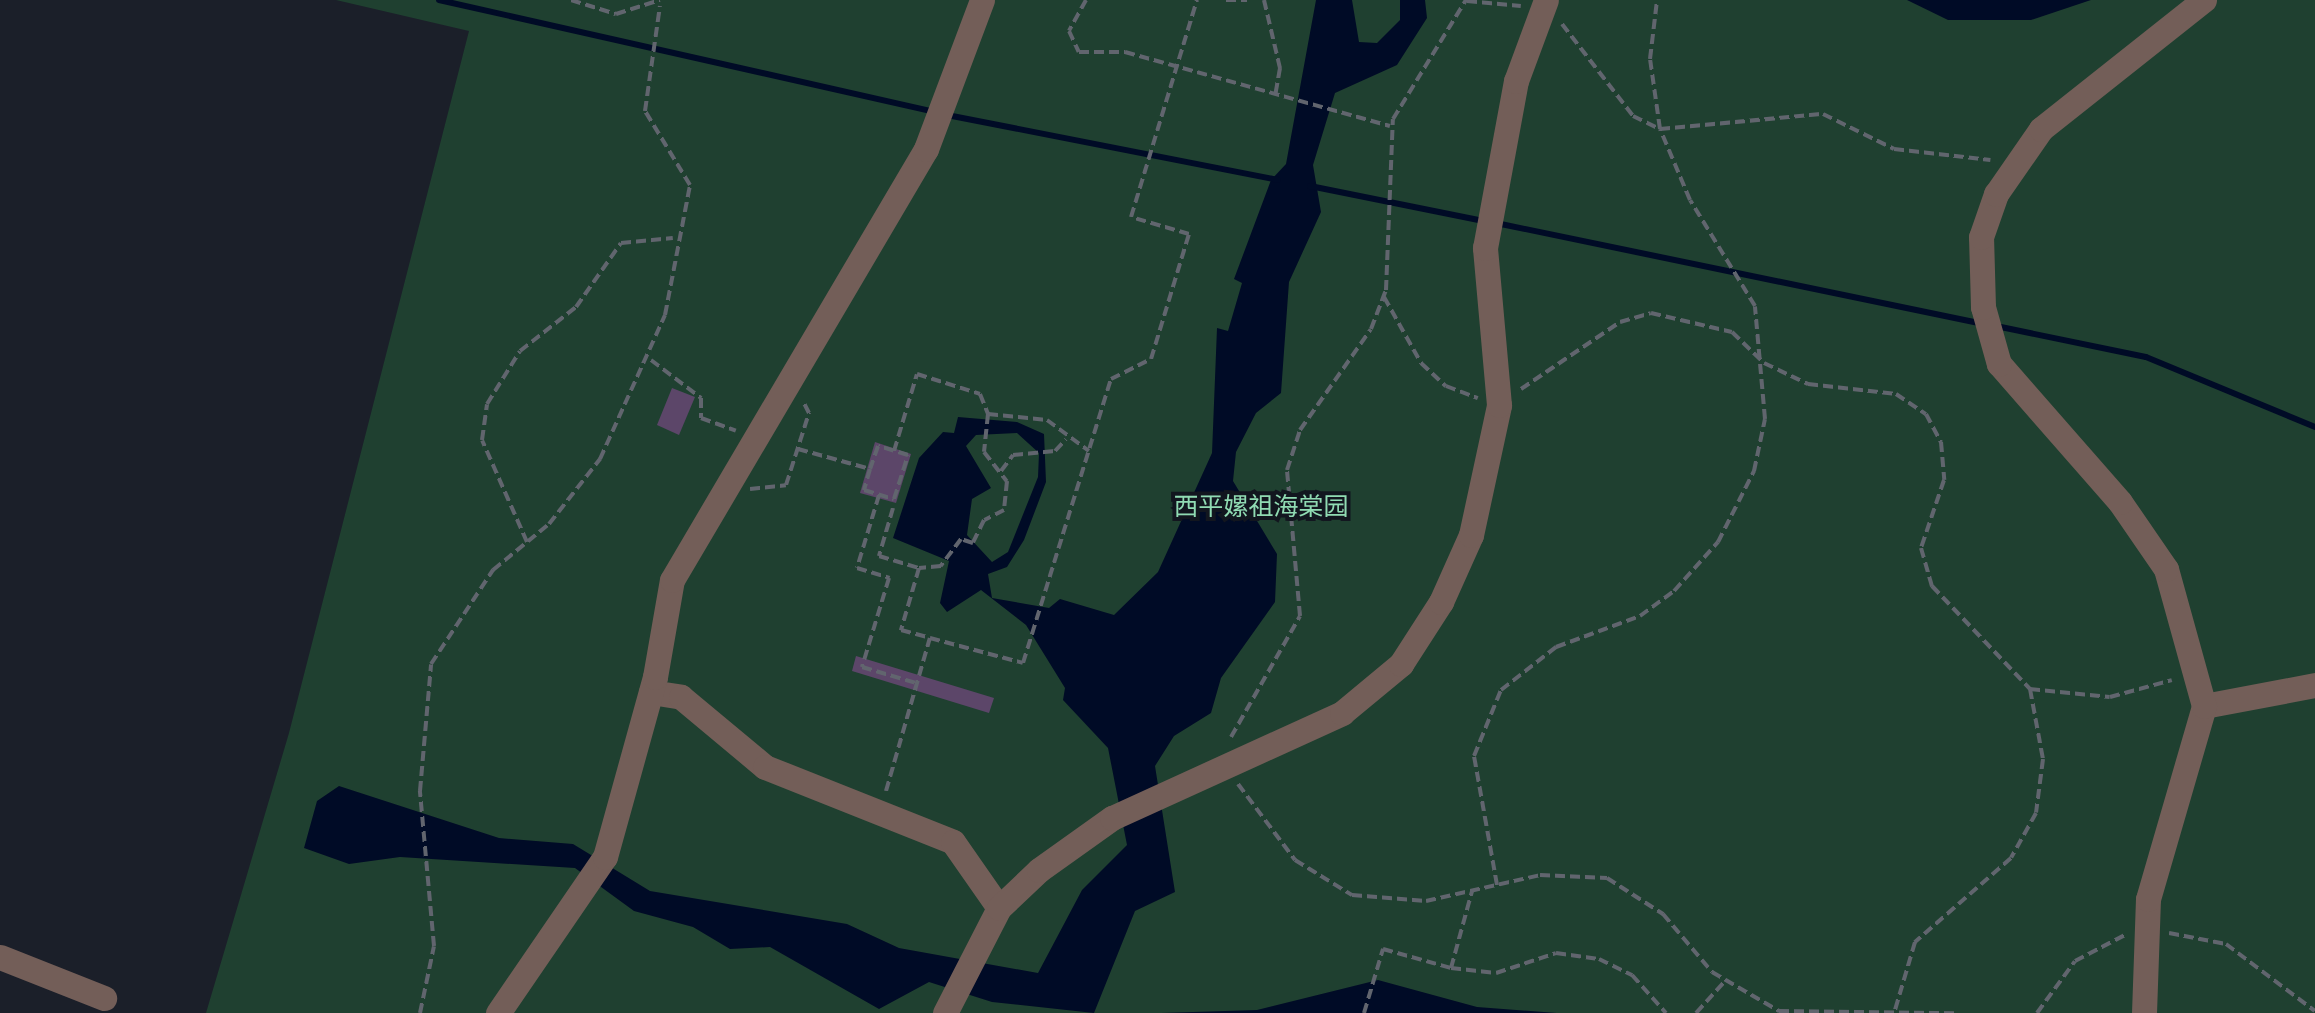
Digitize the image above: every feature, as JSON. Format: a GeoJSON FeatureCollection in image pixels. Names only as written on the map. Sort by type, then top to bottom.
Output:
{"type":"FeatureCollection","features":[{"type":"Feature","properties":{"kind":"street"},"geometry":{"type":"LineString","coordinates":[[498,1013],[605,856],[652,692],[672,580],[926,149],[951,92],[982,0]]}},
{"type":"Feature","properties":{"kind":"street"},"geometry":{"type":"LineString","coordinates":[[2144,1013],[2148,899],[2204,706],[2166,570],[1990,341],[1983,307],[1981,237],[2010,174],[2089,82],[2204,0]]}},
{"type":"Feature","properties":{"kind":"street"},"geometry":{"type":"LineString","coordinates":[[950,1003],[998,908],[1112,818],[1166,791],[1230,768],[1342,713],[1401,664],[1471,535],[1498,396],[1485,248],[1492,198],[1544,6]]}},
{"type":"Feature","properties":{"kind":"street"},"geometry":{"type":"LineString","coordinates":[[2204,706],[2315,685]]}},
{"type":"Feature","properties":{"kind":"street"},"geometry":{"type":"LineString","coordinates":[[652,692],[681,697],[765,767],[954,842],[998,908]]}},
{"type":"Feature","properties":{"kind":"street"},"geometry":{"type":"LineString","coordinates":[[0,957],[104,998]]}},
{"type":"Feature","properties":{"kind":"path"},"geometry":{"type":"LineString","coordinates":[[420,1013],[434,946],[430,868],[421,807],[431,664],[493,570],[527,542],[600,459],[649,359],[673,238],[690,185],[658,140],[645,78],[660,3],[616,14],[571,0]]}},
{"type":"Feature","properties":{"kind":"path"},"geometry":{"type":"LineString","coordinates":[[1086,0],[1068,43],[1078,52],[1177,66],[1336,116],[1392,126]]}},
{"type":"Feature","properties":{"kind":"path"},"geometry":{"type":"LineString","coordinates":[[919,568],[901,630],[1023,664],[1111,379],[1151,359],[1189,234],[1132,217],[1198,0]]}},
{"type":"Feature","properties":{"kind":"path"},"geometry":{"type":"LineString","coordinates":[[1226,0],[1246,0]]}},
{"type":"Feature","properties":{"kind":"path"},"geometry":{"type":"LineString","coordinates":[[1264,0],[1280,68],[1275,97]]}},
{"type":"Feature","properties":{"kind":"path"},"geometry":{"type":"LineString","coordinates":[[1497,885],[1474,794],[1482,724],[1519,669],[1640,616],[1718,542],[1754,472],[1764,363],[1755,306],[1724,248],[1671,165],[1660,129],[1650,59],[1657,0]]}},
{"type":"Feature","properties":{"kind":"path"},"geometry":{"type":"LineString","coordinates":[[1954,1013],[1779,1011],[1726,980],[1663,914],[1607,878],[1540,875],[1426,901],[1352,895],[1294,860],[1230,768],[1231,728],[1300,616],[1287,470],[1300,430],[1384,297],[1392,229],[1392,126],[1407,82],[1466,1],[1544,6],[1572,30],[1633,116],[1660,129],[1782,110],[1823,114],[1894,149],[1962,150],[2010,174]]}},
{"type":"Feature","properties":{"kind":"path"},"geometry":{"type":"LineString","coordinates":[[527,542],[482,440],[486,404],[520,351],[576,307],[595,268],[621,243],[673,238]]}},
{"type":"Feature","properties":{"kind":"path"},"geometry":{"type":"LineString","coordinates":[[1384,297],[1421,362],[1446,386],[1498,396],[1532,385],[1620,322],[1651,313],[1732,332],[1764,363],[1808,384],[1896,394],[1926,414],[1941,442],[1944,480],[1921,548],[1932,586],[2030,689],[2044,759],[2036,813],[2011,858],[1914,942],[1895,1010]]}},
{"type":"Feature","properties":{"kind":"path"},"geometry":{"type":"LineString","coordinates":[[649,359],[701,398],[701,418],[755,438]]}},
{"type":"Feature","properties":{"kind":"path"},"geometry":{"type":"LineString","coordinates":[[894,451],[918,374],[980,394],[989,422],[984,452],[1001,472],[1004,510],[984,520],[973,543],[961,538],[947,561],[919,568],[879,556],[894,508]]}},
{"type":"Feature","properties":{"kind":"path"},"geometry":{"type":"LineString","coordinates":[[721,492],[786,486],[810,413],[790,381]]}},
{"type":"Feature","properties":{"kind":"path"},"geometry":{"type":"LineString","coordinates":[[988,414],[1048,420],[1066,438],[1089,451]]}},
{"type":"Feature","properties":{"kind":"path"},"geometry":{"type":"LineString","coordinates":[[1001,472],[1014,455],[1044,454],[1066,438]]}},
{"type":"Feature","properties":{"kind":"path"},"geometry":{"type":"LineString","coordinates":[[878,446],[894,451],[908,455],[894,499],[864,490],[878,446]]}},
{"type":"Feature","properties":{"kind":"path"},"geometry":{"type":"LineString","coordinates":[[798,450],[870,470]]}},
{"type":"Feature","properties":{"kind":"path"},"geometry":{"type":"LineString","coordinates":[[880,495],[857,568],[888,578],[862,666],[916,683]]}},
{"type":"Feature","properties":{"kind":"path"},"geometry":{"type":"LineString","coordinates":[[880,810],[930,638]]}},
{"type":"Feature","properties":{"kind":"path"},"geometry":{"type":"LineString","coordinates":[[2030,689],[2110,696],[2196,672]]}},
{"type":"Feature","properties":{"kind":"path"},"geometry":{"type":"LineString","coordinates":[[1451,968],[1472,890]]}},
{"type":"Feature","properties":{"kind":"path"},"geometry":{"type":"LineString","coordinates":[[1364,1013],[1383,948],[1451,968],[1496,973],[1556,953],[1599,959],[1632,975],[1666,1013]]}},
{"type":"Feature","properties":{"kind":"path"},"geometry":{"type":"LineString","coordinates":[[1696,1013],[1726,980]]}},
{"type":"Feature","properties":{"kind":"green space","name":"西平嫘祖海棠园"},"geometry":{"type":"Polygon","coordinates":[[[336,0],[2315,0],[2315,1013],[206,1013],[289,733],[469,31],[336,0]]]}},
{"type":"Feature","properties":{"kind":"water"},"geometry":{"type":"Polygon","coordinates":[[[1316,0],[1352,0],[1359,42],[1377,43],[1400,20],[1400,0],[1425,0],[1427,18],[1397,65],[1335,93],[1313,165],[1321,212],[1289,282],[1281,393],[1256,413],[1236,452],[1233,481],[1277,554],[1275,602],[1221,678],[1211,713],[1174,736],[1155,766],[1175,892],[1135,911],[1094,1013],[992,1002],[929,982],[879,1009],[770,947],[730,949],[693,927],[634,911],[575,868],[400,857],[349,864],[304,848],[317,801],[339,786],[499,838],[573,844],[650,891],[847,924],[899,948],[1038,973],[1082,890],[1127,845],[1108,748],[1063,700],[1065,688],[1026,625],[981,590],[947,612],[940,603],[949,561],[893,538],[919,458],[943,432],[954,433],[958,417],[1017,422],[1044,434],[1046,482],[1024,540],[1007,567],[988,574],[992,598],[1049,608],[1060,599],[1114,615],[1158,572],[1212,453],[1217,328],[1228,331],[1242,283],[1234,279],[1271,180],[1286,164],[1316,0]],[[1017,433],[976,435],[966,446],[991,488],[972,499],[967,535],[992,562],[1008,552],[1038,477],[1039,453],[1017,433]]]}},
{"type":"Feature","properties":{"kind":"water"},"geometry":{"type":"Polygon","coordinates":[[[1907,0],[2091,0],[2031,20],[1948,20],[1907,0]]]}},
{"type":"Feature","properties":{"kind":"water"},"geometry":{"type":"Polygon","coordinates":[[[1378,980],[1477,1007],[1557,1013],[1161,1013],[1257,1010],[1378,980]]]}},
{"type":"Feature","properties":{"kind":"building"},"geometry":{"type":"Polygon","coordinates":[[[672,388],[695,397],[679,435],[657,425],[672,388]]]}},
{"type":"Feature","properties":{"kind":"building"},"geometry":{"type":"Polygon","coordinates":[[[875,442],[911,454],[896,503],[860,493],[875,442]]]}},
{"type":"Feature","properties":{"kind":"building"},"geometry":{"type":"Polygon","coordinates":[[[856,656],[994,698],[989,713],[852,671],[856,656]]]}},
{"type":"Feature","properties":{"kind":"waterway"},"geometry":{"type":"LineString","coordinates":[[439,0],[935,112]]}},
{"type":"Feature","properties":{"kind":"waterway"},"geometry":{"type":"LineString","coordinates":[[947,115],[1278,180]]}},
{"type":"Feature","properties":{"kind":"waterway"},"geometry":{"type":"LineString","coordinates":[[1310,186],[1484,221]]}},
{"type":"Feature","properties":{"kind":"waterway"},"geometry":{"type":"LineString","coordinates":[[1496,223],[1979,323]]}},
{"type":"Feature","properties":{"kind":"waterway"},"geometry":{"type":"LineString","coordinates":[[1996,326],[2146,357],[2315,427]]}}]}
